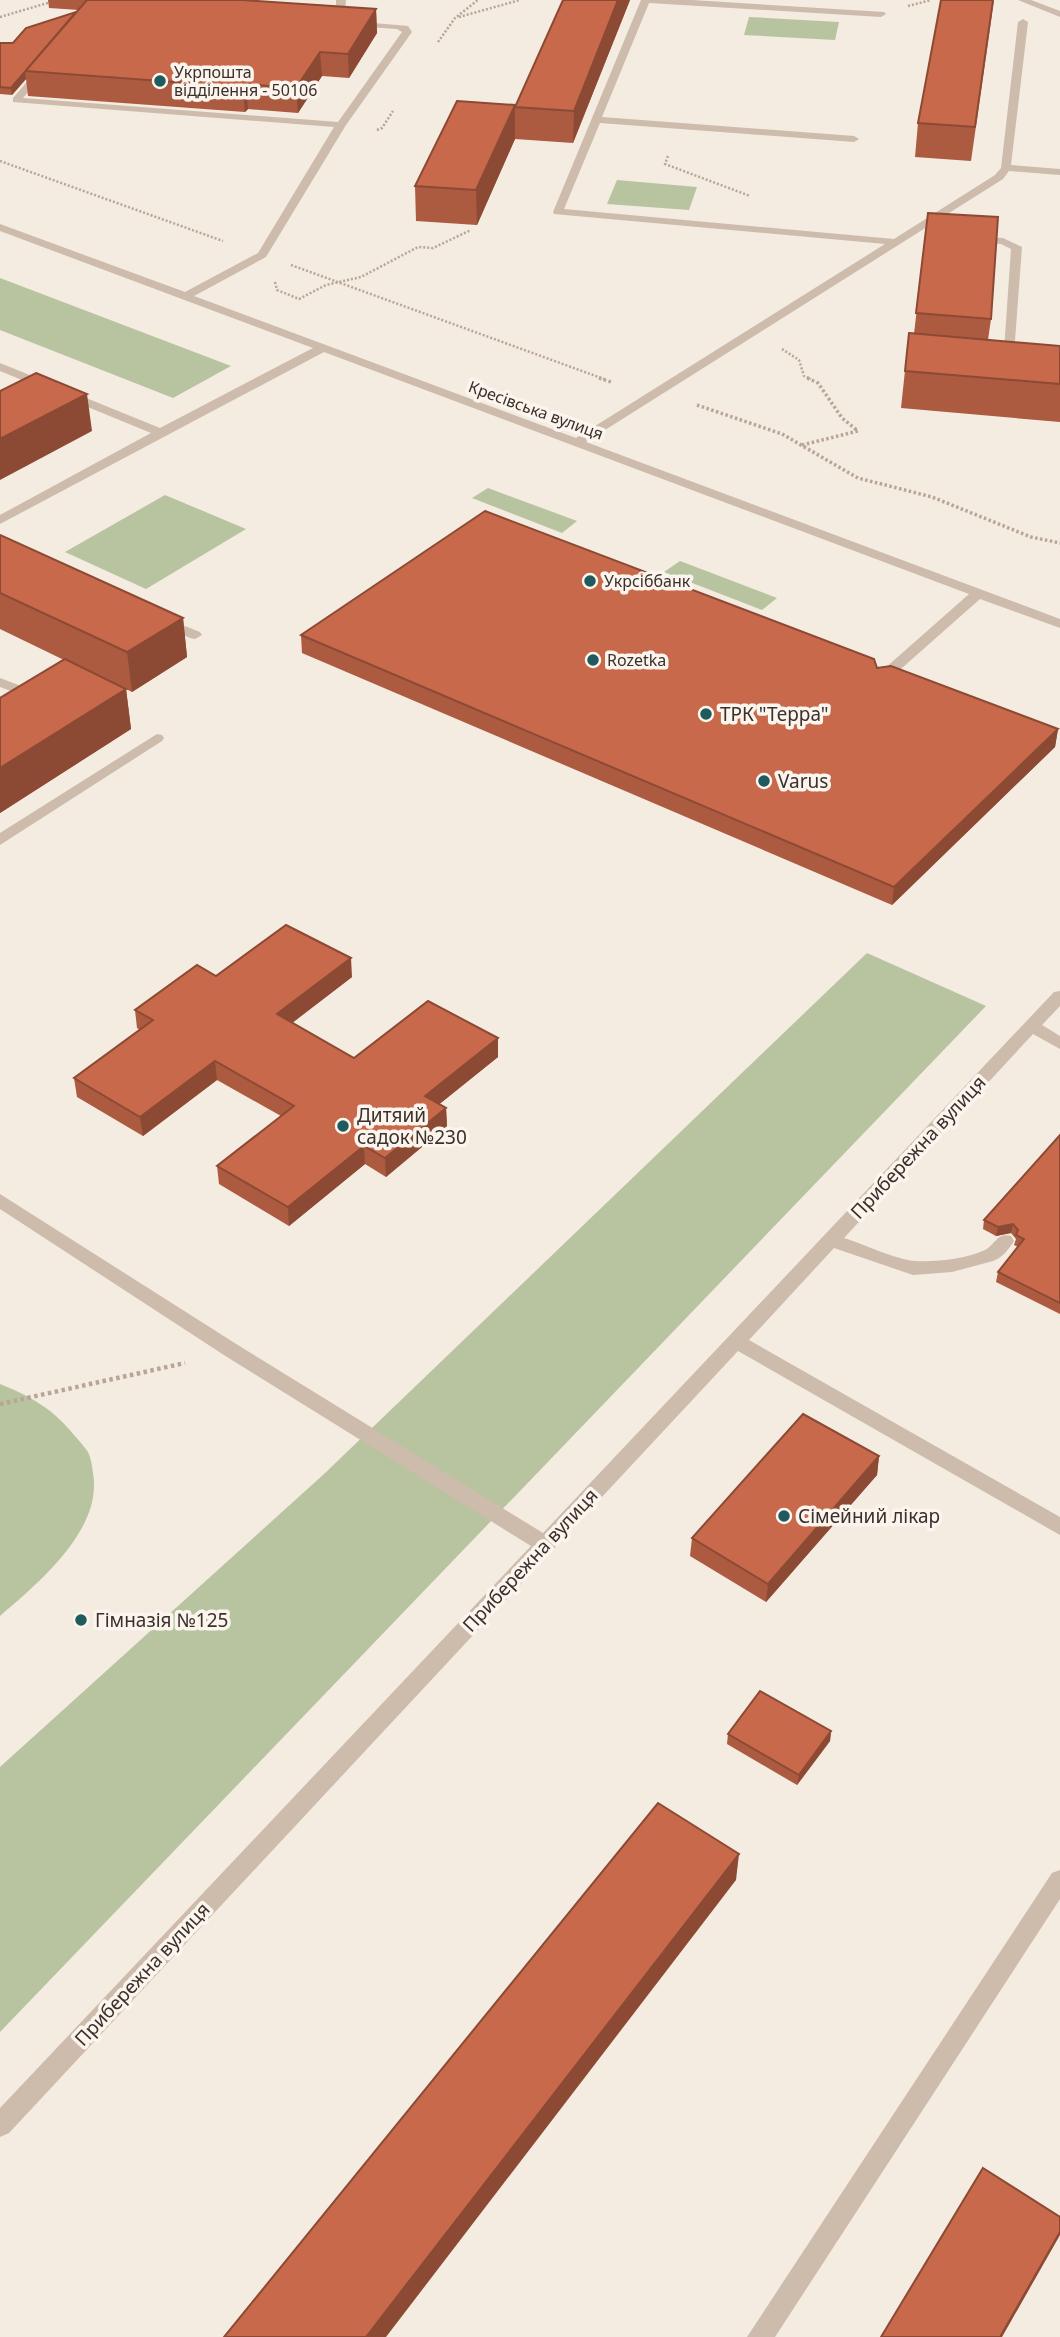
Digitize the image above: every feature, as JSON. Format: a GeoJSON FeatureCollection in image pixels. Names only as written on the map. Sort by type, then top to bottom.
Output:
{"type":"FeatureCollection","features":[{"type":"Feature","properties":{"kind":"street"},"geometry":{"type":"LineString","coordinates":[[341,0],[341,22]]}},
{"type":"Feature","properties":{"kind":"street"},"geometry":{"type":"LineString","coordinates":[[881,14],[646,0],[558,212],[895,242]]}},
{"type":"Feature","properties":{"kind":"street"},"geometry":{"type":"LineString","coordinates":[[1023,0],[1060,13]]}},
{"type":"Feature","properties":{"kind":"street"},"geometry":{"type":"LineString","coordinates":[[186,296],[262,255],[341,125],[407,32],[398,26],[328,21]]}},
{"type":"Feature","properties":{"kind":"street"},"geometry":{"type":"LineString","coordinates":[[577,443],[987,187],[1006,168],[1023,22]]}},
{"type":"Feature","properties":{"kind":"street"},"geometry":{"type":"LineString","coordinates":[[49,62],[16,100],[341,125]]}},
{"type":"Feature","properties":{"kind":"street"},"geometry":{"type":"LineString","coordinates":[[596,120],[854,139]]}},
{"type":"Feature","properties":{"kind":"street"},"geometry":{"type":"LineString","coordinates":[[1006,168],[1060,172]]}},
{"type":"Feature","properties":{"kind":"street","name":"Кресівська вулиця"},"geometry":{"type":"LineString","coordinates":[[0,227],[1060,624]]}},
{"type":"Feature","properties":{"kind":"street"},"geometry":{"type":"LineString","coordinates":[[907,235],[934,237]]}},
{"type":"Feature","properties":{"kind":"street"},"geometry":{"type":"LineString","coordinates":[[962,239],[1003,241],[1017,247],[1009,365]]}},
{"type":"Feature","properties":{"kind":"street"},"geometry":{"type":"LineString","coordinates":[[0,520],[323,348]]}},
{"type":"Feature","properties":{"kind":"street"},"geometry":{"type":"LineString","coordinates":[[0,368],[161,433]]}},
{"type":"Feature","properties":{"kind":"street"},"geometry":{"type":"LineString","coordinates":[[880,680],[978,593]]}},
{"type":"Feature","properties":{"kind":"street"},"geometry":{"type":"LineString","coordinates":[[146,613],[195,635]]}},
{"type":"Feature","properties":{"kind":"street"},"geometry":{"type":"LineString","coordinates":[[0,682],[16,690]]}},
{"type":"Feature","properties":{"kind":"street"},"geometry":{"type":"LineString","coordinates":[[0,840],[157,738]]}},
{"type":"Feature","properties":{"kind":"street","name":"Прибережна вулиця"},"geometry":{"type":"LineString","coordinates":[[0,2125],[1060,996]]}},
{"type":"Feature","properties":{"kind":"street"},"geometry":{"type":"LineString","coordinates":[[1032,1026],[1060,1044]]}},
{"type":"Feature","properties":{"kind":"street"},"geometry":{"type":"LineString","coordinates":[[0,1199],[234,1352],[545,1544]]}},
{"type":"Feature","properties":{"kind":"street"},"geometry":{"type":"LineString","coordinates":[[831,1240],[913,1268],[952,1265],[993,1254],[1005,1241]]}},
{"type":"Feature","properties":{"kind":"street"},"geometry":{"type":"LineString","coordinates":[[737,1340],[1060,1527]]}},
{"type":"Feature","properties":{"kind":"street"},"geometry":{"type":"LineString","coordinates":[[760,2337],[1060,1880]]}},
{"type":"Feature","properties":{"kind":"path"},"geometry":{"type":"LineString","coordinates":[[478,0],[454,18],[520,0]]}},
{"type":"Feature","properties":{"kind":"path"},"geometry":{"type":"LineString","coordinates":[[0,17],[42,1],[55,3]]}},
{"type":"Feature","properties":{"kind":"path"},"geometry":{"type":"LineString","coordinates":[[681,127],[665,164],[756,199]]}},
{"type":"Feature","properties":{"kind":"path"},"geometry":{"type":"LineString","coordinates":[[0,161],[649,396],[705,406],[782,434],[858,478],[932,497],[1031,537],[1060,543]]}},
{"type":"Feature","properties":{"kind":"path"},"geometry":{"type":"LineString","coordinates":[[299,299],[338,282],[361,276],[418,247],[433,248],[471,230]]}},
{"type":"Feature","properties":{"kind":"path"},"geometry":{"type":"LineString","coordinates":[[760,327],[774,345],[799,360],[804,376],[818,383],[842,418],[858,431],[801,445]]}},
{"type":"Feature","properties":{"kind":"path"},"geometry":{"type":"LineString","coordinates":[[0,1404],[234,1352]]}},
{"type":"Feature","properties":{"kind":"green space"},"geometry":{"type":"Polygon","coordinates":[[[749,17],[839,22],[835,40],[744,35],[749,17]]]}},
{"type":"Feature","properties":{"kind":"green space"},"geometry":{"type":"Polygon","coordinates":[[[617,180],[697,187],[689,210],[607,204],[617,180]]]}},
{"type":"Feature","properties":{"kind":"green space"},"geometry":{"type":"Polygon","coordinates":[[[0,278],[231,366],[173,398],[0,330],[0,278]]]}},
{"type":"Feature","properties":{"kind":"green space"},"geometry":{"type":"Polygon","coordinates":[[[488,488],[577,521],[562,533],[472,498],[488,488]]]}},
{"type":"Feature","properties":{"kind":"green space"},"geometry":{"type":"Polygon","coordinates":[[[165,495],[246,529],[146,589],[65,552],[165,495]]]}},
{"type":"Feature","properties":{"kind":"green space"},"geometry":{"type":"Polygon","coordinates":[[[680,561],[777,598],[762,610],[664,572],[680,561]]]}},
{"type":"Feature","properties":{"kind":"green space"},"geometry":{"type":"Polygon","coordinates":[[[867,953],[986,1006],[0,2032],[0,1767],[324,1474],[867,953]]]}},
{"type":"Feature","properties":{"kind":"green space"},"geometry":{"type":"Polygon","coordinates":[[[0,1384],[50,1411],[83,1446],[91,1462],[93,1494],[88,1515],[64,1554],[32,1588],[0,1616],[0,1384]]]}},
{"type":"Feature","properties":{"kind":"building"},"geometry":{"type":"Polygon","coordinates":[[[87,0],[242,0],[376,9],[348,54],[320,52],[296,88],[246,84],[243,87],[25,71],[87,0]]]}},
{"type":"Feature","properties":{"kind":"building"},"geometry":{"type":"Polygon","coordinates":[[[563,0],[618,0],[574,111],[515,107],[563,0]]]}},
{"type":"Feature","properties":{"kind":"building"},"geometry":{"type":"Polygon","coordinates":[[[941,0],[993,0],[975,127],[918,123],[941,0]]]}},
{"type":"Feature","properties":{"kind":"building"},"geometry":{"type":"Polygon","coordinates":[[[76,12],[11,88],[0,87],[0,43],[13,43],[26,28],[76,12]]]}},
{"type":"Feature","properties":{"kind":"building"},"geometry":{"type":"Polygon","coordinates":[[[457,101],[515,105],[476,190],[415,186],[457,101]]]}},
{"type":"Feature","properties":{"kind":"building"},"geometry":{"type":"Polygon","coordinates":[[[928,213],[998,217],[991,319],[916,313],[928,213]]]}},
{"type":"Feature","properties":{"kind":"building"},"geometry":{"type":"Polygon","coordinates":[[[909,333],[1060,346],[1060,384],[905,371],[909,333]]]}},
{"type":"Feature","properties":{"kind":"building"},"geometry":{"type":"Polygon","coordinates":[[[36,373],[87,394],[0,439],[0,391],[36,373]]]}},
{"type":"Feature","properties":{"kind":"building","name":"ТРК \"Терра\""},"geometry":{"type":"Polygon","coordinates":[[[485,511],[874,659],[877,668],[891,666],[1058,729],[894,887],[301,635],[485,511]]]}},
{"type":"Feature","properties":{"kind":"building"},"geometry":{"type":"Polygon","coordinates":[[[0,535],[183,618],[127,652],[0,593],[0,535]]]}},
{"type":"Feature","properties":{"kind":"building"},"geometry":{"type":"Polygon","coordinates":[[[65,659],[126,689],[0,768],[0,698],[65,659]]]}},
{"type":"Feature","properties":{"kind":"building"},"geometry":{"type":"Polygon","coordinates":[[[286,925],[351,958],[277,1014],[354,1058],[428,1001],[498,1038],[425,1096],[446,1108],[385,1158],[364,1146],[288,1207],[217,1166],[294,1106],[215,1061],[140,1117],[74,1078],[153,1020],[135,1010],[197,965],[216,976],[286,925]]]}},
{"type":"Feature","properties":{"kind":"building"},"geometry":{"type":"Polygon","coordinates":[[[1060,1135],[1060,1303],[998,1272],[1024,1239],[1016,1235],[1018,1230],[1013,1224],[998,1227],[984,1220],[1060,1135]]]}},
{"type":"Feature","properties":{"kind":"building","name":"Сімейний лікар"},"geometry":{"type":"Polygon","coordinates":[[[803,1414],[879,1456],[768,1584],[692,1538],[803,1414]]]}},
{"type":"Feature","properties":{"kind":"building"},"geometry":{"type":"Polygon","coordinates":[[[760,1691],[831,1731],[799,1775],[728,1734],[760,1691]]]}},
{"type":"Feature","properties":{"kind":"building"},"geometry":{"type":"Polygon","coordinates":[[[658,1803],[739,1854],[366,2337],[224,2337],[658,1803]]]}},
{"type":"Feature","properties":{"kind":"building"},"geometry":{"type":"Polygon","coordinates":[[[983,2168],[1060,2217],[1060,2232],[1000,2337],[881,2337],[983,2168]]]}},
{"type":"Feature","properties":{"kind":"place","name":"Укрпошта відділення - 50106"},"geometry":{"type":"Point","coordinates":[160,81]}},
{"type":"Feature","properties":{"kind":"place","name":"Укрсіббанк"},"geometry":{"type":"Point","coordinates":[590,581]}},
{"type":"Feature","properties":{"kind":"place","name":"Rozetka"},"geometry":{"type":"Point","coordinates":[593,660]}},
{"type":"Feature","properties":{"kind":"place","name":"ТРК \"Терра\""},"geometry":{"type":"Point","coordinates":[706,714]}},
{"type":"Feature","properties":{"kind":"place","name":"Varus"},"geometry":{"type":"Point","coordinates":[764,781]}},
{"type":"Feature","properties":{"kind":"place","name":"Дитяий садок №230"},"geometry":{"type":"Point","coordinates":[343,1126]}},
{"type":"Feature","properties":{"kind":"place","name":"Сімейний лікар"},"geometry":{"type":"Point","coordinates":[784,1516]}},
{"type":"Feature","properties":{"kind":"place","name":"Гімназія №125"},"geometry":{"type":"Point","coordinates":[81,1620]}}]}
